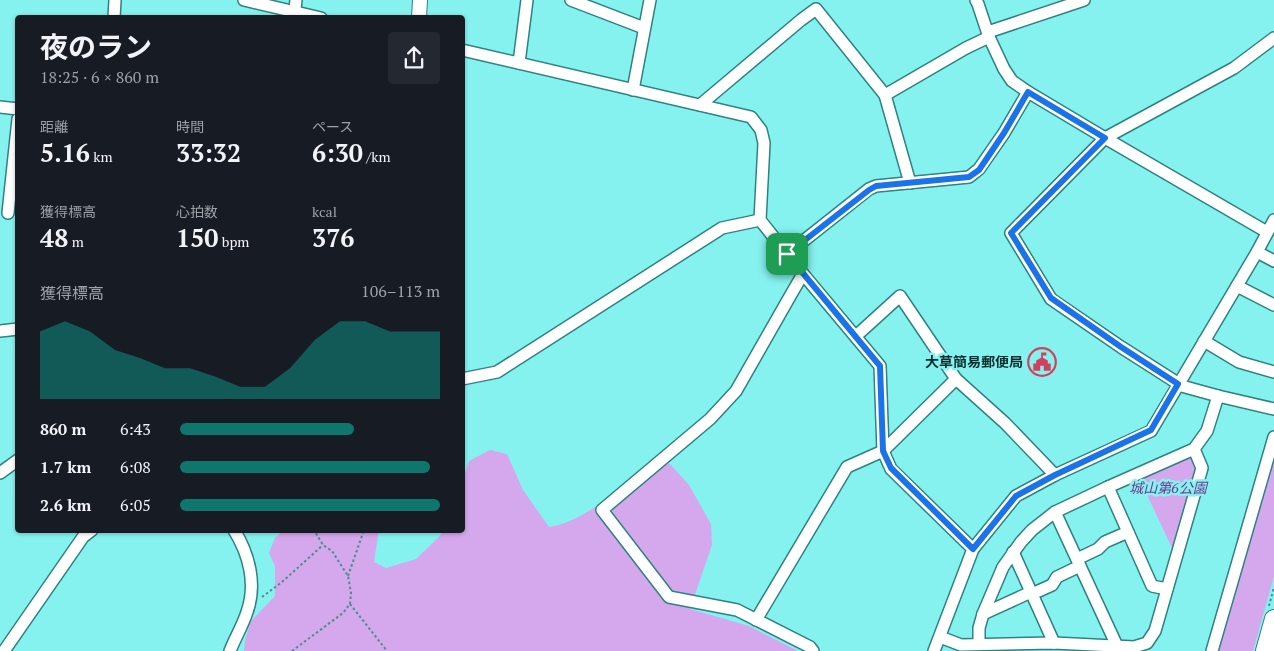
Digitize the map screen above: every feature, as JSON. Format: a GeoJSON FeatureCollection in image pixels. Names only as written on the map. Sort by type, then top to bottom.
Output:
{"type":"FeatureCollection","features":[{"type":"Feature","properties":{"kind":"highway"},"geometry":{"type":"LineString","coordinates":[[1265,651],[1274,619]]}},
{"type":"Feature","properties":{"kind":"street"},"geometry":{"type":"LineString","coordinates":[[114,15],[115,0]]}},
{"type":"Feature","properties":{"kind":"street"},"geometry":{"type":"LineString","coordinates":[[244,0],[311,15]]}},
{"type":"Feature","properties":{"kind":"street"},"geometry":{"type":"LineString","coordinates":[[420,0],[420,15]]}},
{"type":"Feature","properties":{"kind":"street"},"geometry":{"type":"LineString","coordinates":[[519,63],[527,0]]}},
{"type":"Feature","properties":{"kind":"street"},"geometry":{"type":"LineString","coordinates":[[571,0],[644,28]]}},
{"type":"Feature","properties":{"kind":"street"},"geometry":{"type":"LineString","coordinates":[[633,90],[650,0]]}},
{"type":"Feature","properties":{"kind":"street"},"geometry":{"type":"LineString","coordinates":[[976,0],[988,35],[1004,69],[1012,81],[1105,138],[1267,232]]}},
{"type":"Feature","properties":{"kind":"street"},"geometry":{"type":"LineString","coordinates":[[885,95],[988,35],[1084,0]]}},
{"type":"Feature","properties":{"kind":"street"},"geometry":{"type":"LineString","coordinates":[[700,105],[816,9],[885,95],[910,183]]}},
{"type":"Feature","properties":{"kind":"street"},"geometry":{"type":"LineString","coordinates":[[1274,38],[1234,68],[1105,138],[1011,233],[1051,298],[1121,347],[1178,384],[1218,396],[1274,409]]}},
{"type":"Feature","properties":{"kind":"street"},"geometry":{"type":"LineString","coordinates":[[465,51],[751,117],[761,130],[764,143],[760,220],[880,366],[883,451],[891,468],[973,549]]}},
{"type":"Feature","properties":{"kind":"street"},"geometry":{"type":"LineString","coordinates":[[787,254],[876,186],[969,177],[979,170],[1028,92]]}},
{"type":"Feature","properties":{"kind":"street"},"geometry":{"type":"LineString","coordinates":[[0,107],[15,109]]}},
{"type":"Feature","properties":{"kind":"street"},"geometry":{"type":"LineString","coordinates":[[0,165],[15,165],[8,212]]}},
{"type":"Feature","properties":{"kind":"street"},"geometry":{"type":"LineString","coordinates":[[465,378],[497,372],[722,228],[760,220]]}},
{"type":"Feature","properties":{"kind":"street"},"geometry":{"type":"LineString","coordinates":[[934,651],[973,549],[1016,496],[1055,475],[1151,430],[1257,252],[1274,220]]}},
{"type":"Feature","properties":{"kind":"street"},"geometry":{"type":"LineString","coordinates":[[1257,252],[1274,262]]}},
{"type":"Feature","properties":{"kind":"street"},"geometry":{"type":"LineString","coordinates":[[803,274],[736,391],[710,419],[602,510],[669,597],[737,610],[810,647],[813,651]]}},
{"type":"Feature","properties":{"kind":"street"},"geometry":{"type":"LineString","coordinates":[[1237,286],[1274,305]]}},
{"type":"Feature","properties":{"kind":"street"},"geometry":{"type":"LineString","coordinates":[[856,336],[900,296],[956,379],[1005,423],[1055,475]]}},
{"type":"Feature","properties":{"kind":"street"},"geometry":{"type":"LineString","coordinates":[[0,331],[15,329]]}},
{"type":"Feature","properties":{"kind":"street"},"geometry":{"type":"LineString","coordinates":[[1204,341],[1238,362],[1274,372]]}},
{"type":"Feature","properties":{"kind":"street"},"geometry":{"type":"LineString","coordinates":[[756,620],[847,467],[883,451],[956,379]]}},
{"type":"Feature","properties":{"kind":"street"},"geometry":{"type":"LineString","coordinates":[[979,644],[979,628],[983,614],[1003,567],[1032,530],[1055,512],[1194,449],[1207,431],[1218,396]]}},
{"type":"Feature","properties":{"kind":"street"},"geometry":{"type":"LineString","coordinates":[[1212,651],[1274,437]]}},
{"type":"Feature","properties":{"kind":"street"},"geometry":{"type":"LineString","coordinates":[[940,637],[961,645],[1054,643],[1149,647],[1202,468],[1194,449]]}},
{"type":"Feature","properties":{"kind":"street"},"geometry":{"type":"LineString","coordinates":[[0,473],[15,462]]}},
{"type":"Feature","properties":{"kind":"street"},"geometry":{"type":"LineString","coordinates":[[1108,487],[1152,586],[1167,589]]}},
{"type":"Feature","properties":{"kind":"street"},"geometry":{"type":"LineString","coordinates":[[1055,512],[1117,646]]}},
{"type":"Feature","properties":{"kind":"street"},"geometry":{"type":"LineString","coordinates":[[983,614],[1052,585],[1057,577],[1098,549],[1105,542],[1128,532]]}},
{"type":"Feature","properties":{"kind":"street"},"geometry":{"type":"LineString","coordinates":[[4,651],[83,533]]}},
{"type":"Feature","properties":{"kind":"street"},"geometry":{"type":"LineString","coordinates":[[230,651],[248,610],[252,592],[250,566],[236,533]]}},
{"type":"Feature","properties":{"kind":"street"},"geometry":{"type":"LineString","coordinates":[[1013,552],[1054,643]]}},
{"type":"Feature","properties":{"kind":"path"},"geometry":{"type":"LineString","coordinates":[[292,651],[343,613],[350,604],[351,592],[348,576],[332,551],[323,545],[316,533]]}},
{"type":"Feature","properties":{"kind":"path"},"geometry":{"type":"LineString","coordinates":[[348,576],[363,533]]}},
{"type":"Feature","properties":{"kind":"path"},"geometry":{"type":"LineString","coordinates":[[249,604],[282,582],[323,545]]}},
{"type":"Feature","properties":{"kind":"path"},"geometry":{"type":"LineString","coordinates":[[350,604],[387,651]]}},
{"type":"Feature","properties":{"kind":"green space"},"geometry":{"type":"Polygon","coordinates":[[[490,450],[507,454],[523,490],[549,527],[577,518],[591,510],[617,491],[653,460],[670,464],[689,485],[711,524],[712,545],[690,609],[749,626],[798,651],[244,651],[245,640],[251,621],[275,596],[275,566],[269,553],[275,538],[281,533],[379,533],[374,562],[386,568],[416,559],[441,533],[465,533],[465,474],[469,461],[490,450]]]}},
{"type":"Feature","properties":{"kind":"green space"},"geometry":{"type":"Polygon","coordinates":[[[1274,455],[1274,576],[1253,651],[1218,651],[1274,455]]]}},
{"type":"Feature","properties":{"kind":"green space","name":"城山第6公園"},"geometry":{"type":"Polygon","coordinates":[[[1187,457],[1194,461],[1196,468],[1173,550],[1139,478],[1187,457]]]}},
{"type":"Feature","properties":{"kind":"place","name":"大草簡易郵便局"},"geometry":{"type":"Point","coordinates":[1042,362]}},
{"type":"Feature","properties":{"kind":"route"},"geometry":{"type":"LineString","coordinates":[[1028,92],[1105,138],[1011,233],[1051,298],[1178,384],[1151,430],[1055,475],[1016,496],[973,549],[891,468],[883,451],[880,366],[787,254],[876,186],[969,177],[979,170],[1028,92]]}}]}
